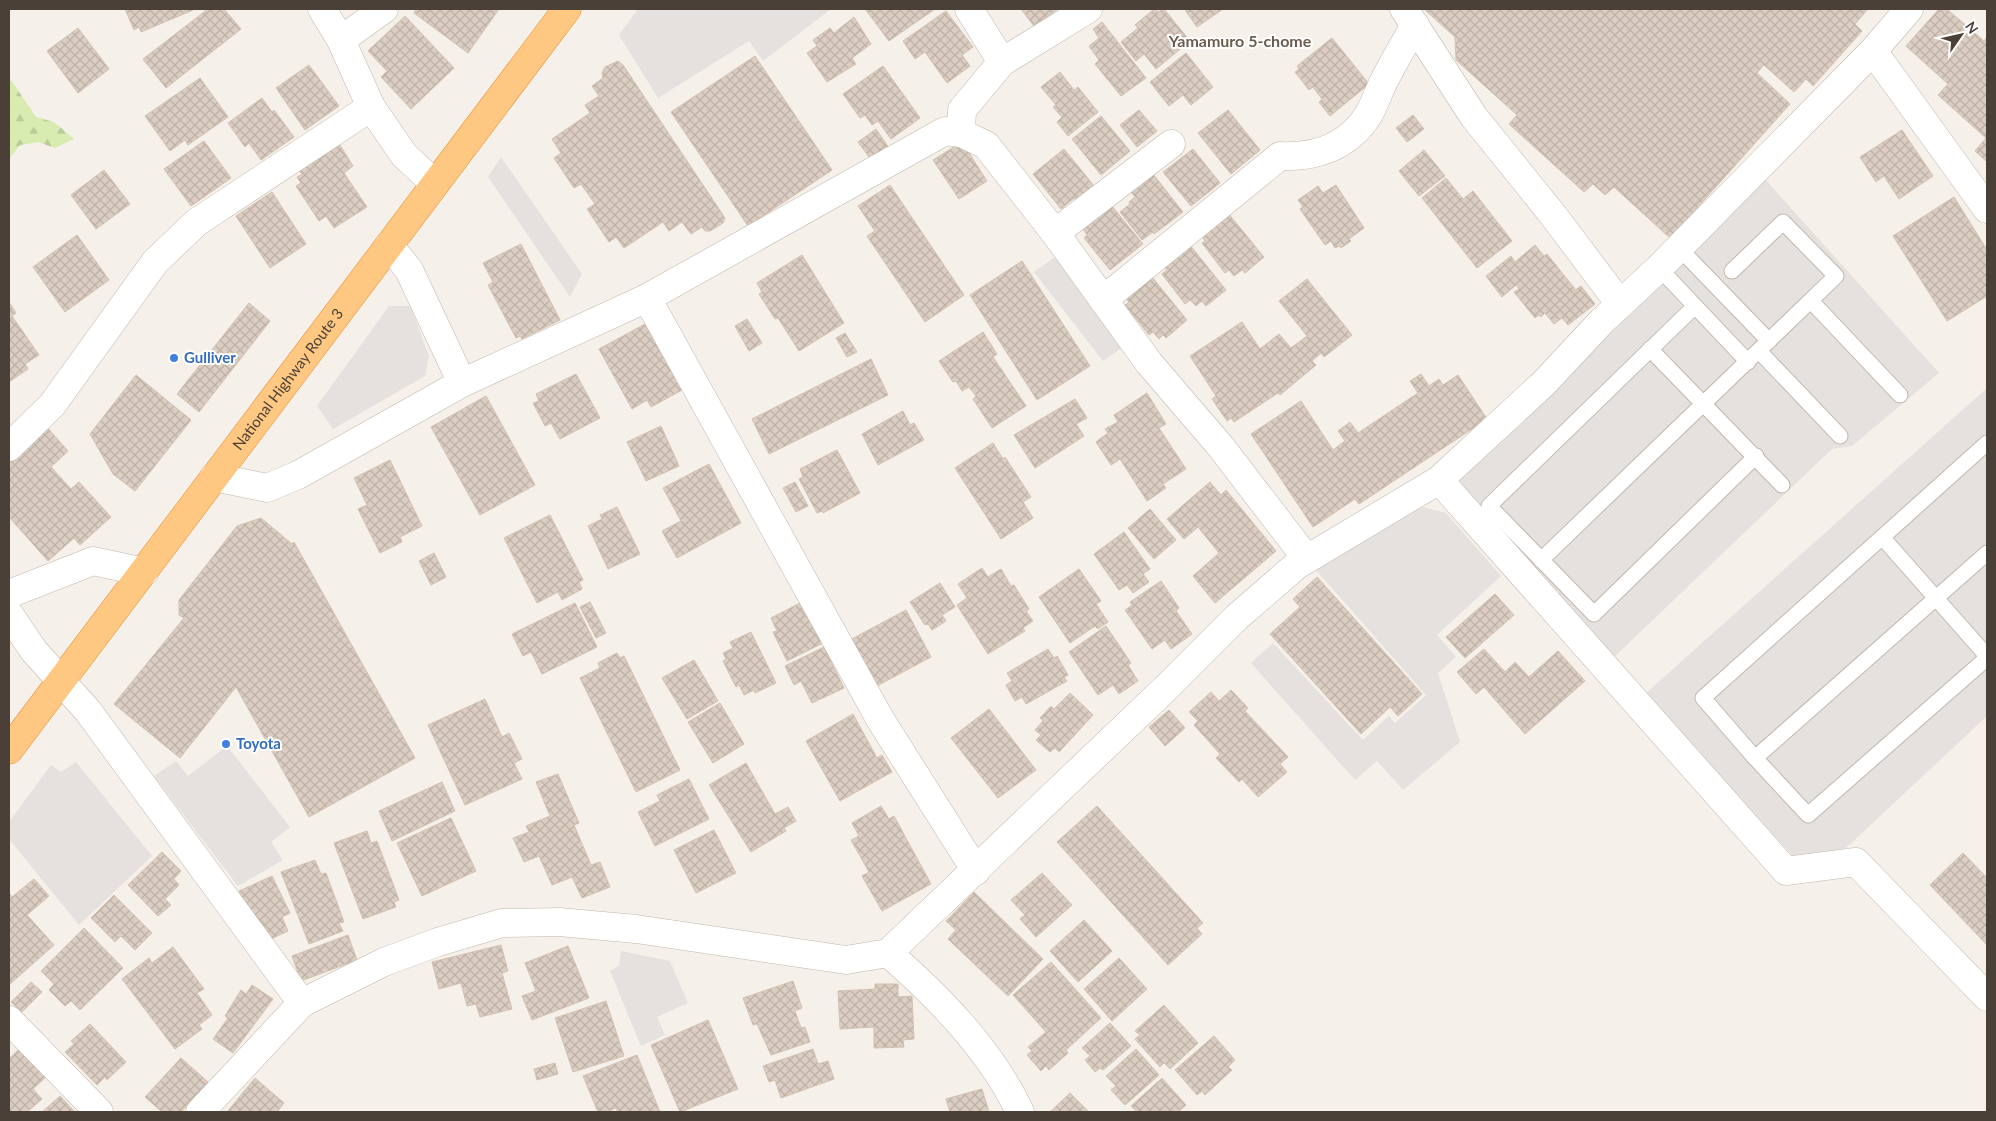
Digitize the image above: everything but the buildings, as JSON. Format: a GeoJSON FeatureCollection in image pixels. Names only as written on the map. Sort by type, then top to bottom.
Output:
{"type":"FeatureCollection","features":[{"type":"Feature","properties":{"kind":"highway","name":"National Highway Route 3"},"geometry":{"type":"LineString","coordinates":[[9,750],[567,9]]}},
{"type":"Feature","properties":{"kind":"street"},"geometry":{"type":"LineString","coordinates":[[322,9],[342,40],[371,107],[404,155],[435,184]]}},
{"type":"Feature","properties":{"kind":"street"},"geometry":{"type":"LineString","coordinates":[[342,40],[384,9]]}},
{"type":"Feature","properties":{"kind":"street"},"geometry":{"type":"LineString","coordinates":[[969,9],[1002,62]]}},
{"type":"Feature","properties":{"kind":"street"},"geometry":{"type":"LineString","coordinates":[[961,134],[962,110],[1002,62],[1088,9]]}},
{"type":"Feature","properties":{"kind":"street"},"geometry":{"type":"LineString","coordinates":[[200,1112],[302,1003],[384,962],[438,942],[502,923],[559,922],[636,930],[846,960],[888,953],[976,871],[1237,617],[1307,559],[1439,480],[1544,383],[1620,304],[1679,248],[1873,51],[1909,9]]}},
{"type":"Feature","properties":{"kind":"street"},"geometry":{"type":"LineString","coordinates":[[1103,300],[1280,156],[1300,157],[1320,154],[1353,134],[1368,114],[1386,77],[1409,17]]}},
{"type":"Feature","properties":{"kind":"street"},"geometry":{"type":"LineString","coordinates":[[1409,17],[1474,117],[1553,215],[1620,304]]}},
{"type":"Feature","properties":{"kind":"street"},"geometry":{"type":"LineString","coordinates":[[1873,51],[1987,209]]}},
{"type":"Feature","properties":{"kind":"street"},"geometry":{"type":"LineString","coordinates":[[9,447],[52,404],[155,262],[183,235],[197,222],[371,107]]}},
{"type":"Feature","properties":{"kind":"street"},"geometry":{"type":"LineString","coordinates":[[214,477],[267,488],[298,476],[462,383],[647,298],[945,131],[961,134],[986,145],[1055,233],[1149,363],[1222,447],[1307,559]]}},
{"type":"Feature","properties":{"kind":"street"},"geometry":{"type":"LineString","coordinates":[[1055,233],[1171,144]]}},
{"type":"Feature","properties":{"kind":"street"},"geometry":{"type":"LineString","coordinates":[[389,245],[409,270],[462,383]]}},
{"type":"Feature","properties":{"kind":"street"},"geometry":{"type":"LineString","coordinates":[[647,298],[880,719],[976,871]]}},
{"type":"Feature","properties":{"kind":"street"},"geometry":{"type":"LineString","coordinates":[[1439,480],[1786,870],[1856,862],[1987,997]]}},
{"type":"Feature","properties":{"kind":"street"},"geometry":{"type":"LineString","coordinates":[[9,594],[93,561],[144,572]]}},
{"type":"Feature","properties":{"kind":"street"},"geometry":{"type":"LineString","coordinates":[[9,614],[34,651],[94,719],[302,1003]]}},
{"type":"Feature","properties":{"kind":"street"},"geometry":{"type":"LineString","coordinates":[[888,953],[931,991],[982,1051],[1020,1112]]}},
{"type":"Feature","properties":{"kind":"street"},"geometry":{"type":"LineString","coordinates":[[10,1020],[98,1112]]}},
{"type":"Feature","properties":{"kind":"lane"},"geometry":{"type":"LineString","coordinates":[[1541,560],[1836,276],[1783,222],[1732,270]]}},
{"type":"Feature","properties":{"kind":"lane"},"geometry":{"type":"LineString","coordinates":[[1679,248],[1840,436]]}},
{"type":"Feature","properties":{"kind":"lane"},"geometry":{"type":"LineString","coordinates":[[1659,268],[1748,362]]}},
{"type":"Feature","properties":{"kind":"lane"},"geometry":{"type":"LineString","coordinates":[[1811,301],[1900,394]]}},
{"type":"Feature","properties":{"kind":"lane"},"geometry":{"type":"LineString","coordinates":[[1695,306],[1489,506],[1594,614],[1756,456]]}},
{"type":"Feature","properties":{"kind":"lane"},"geometry":{"type":"LineString","coordinates":[[1650,349],[1756,456],[1782,485]]}},
{"type":"Feature","properties":{"kind":"lane"},"geometry":{"type":"LineString","coordinates":[[1882,537],[1987,657],[1808,815],[1703,698],[1882,537],[1987,443]]}},
{"type":"Feature","properties":{"kind":"lane"},"geometry":{"type":"LineString","coordinates":[[1755,758],[1987,553]]}},
{"type":"Feature","properties":{"kind":"green space"},"geometry":{"type":"Polygon","coordinates":[[[9,77],[36,117],[54,122],[74,139],[55,148],[38,142],[20,145],[9,159],[9,77]]]}},
{"type":"Feature","properties":{"kind":"shaded area"},"geometry":{"type":"Polygon","coordinates":[[[638,9],[831,9],[763,61],[749,41],[658,98],[619,35],[638,9]]]}},
{"type":"Feature","properties":{"kind":"shaded area"},"geometry":{"type":"Polygon","coordinates":[[[501,157],[582,274],[570,297],[488,177],[501,157]]]}},
{"type":"Feature","properties":{"kind":"shaded area"},"geometry":{"type":"Polygon","coordinates":[[[1763,177],[1939,373],[1852,446],[1832,449],[1612,659],[1459,489],[1460,476],[1657,289],[1763,177]]]}},
{"type":"Feature","properties":{"kind":"shaded area"},"geometry":{"type":"Polygon","coordinates":[[[1055,257],[1124,346],[1103,361],[1034,272],[1055,257]]]}},
{"type":"Feature","properties":{"kind":"shaded area"},"geometry":{"type":"Polygon","coordinates":[[[389,306],[410,306],[429,356],[425,376],[333,429],[317,406],[389,306]]]}},
{"type":"Feature","properties":{"kind":"shaded area"},"geometry":{"type":"Polygon","coordinates":[[[1987,388],[1987,716],[1846,848],[1818,855],[1793,856],[1645,694],[1987,388]]]}},
{"type":"Feature","properties":{"kind":"shaded area"},"geometry":{"type":"Polygon","coordinates":[[[1423,507],[1446,513],[1501,576],[1437,635],[1456,657],[1438,673],[1460,742],[1403,790],[1377,761],[1355,780],[1251,663],[1273,643],[1363,740],[1389,716],[1395,723],[1426,695],[1316,570],[1353,543],[1423,507]]]}},
{"type":"Feature","properties":{"kind":"shaded area"},"geometry":{"type":"Polygon","coordinates":[[[227,746],[290,827],[271,842],[283,860],[238,886],[154,776],[176,761],[188,776],[227,746]]]}},
{"type":"Feature","properties":{"kind":"shaded area"},"geometry":{"type":"Polygon","coordinates":[[[76,762],[152,856],[79,925],[9,839],[9,822],[51,765],[61,772],[76,762]]]}},
{"type":"Feature","properties":{"kind":"shaded area"},"geometry":{"type":"Polygon","coordinates":[[[621,951],[670,961],[688,1003],[657,1017],[665,1035],[641,1046],[610,971],[619,966],[621,951]]]}},
{"type":"Feature","properties":{"kind":"place","name":"Gulliver"},"geometry":{"type":"Point","coordinates":[174,358]}},
{"type":"Feature","properties":{"kind":"place","name":"Toyota"},"geometry":{"type":"Point","coordinates":[226,744]}},
{"type":"Feature","properties":{"kind":"district","name":"Yamamuro 5-chome"},"geometry":{"type":"Point","coordinates":[1240,41]}}]}
